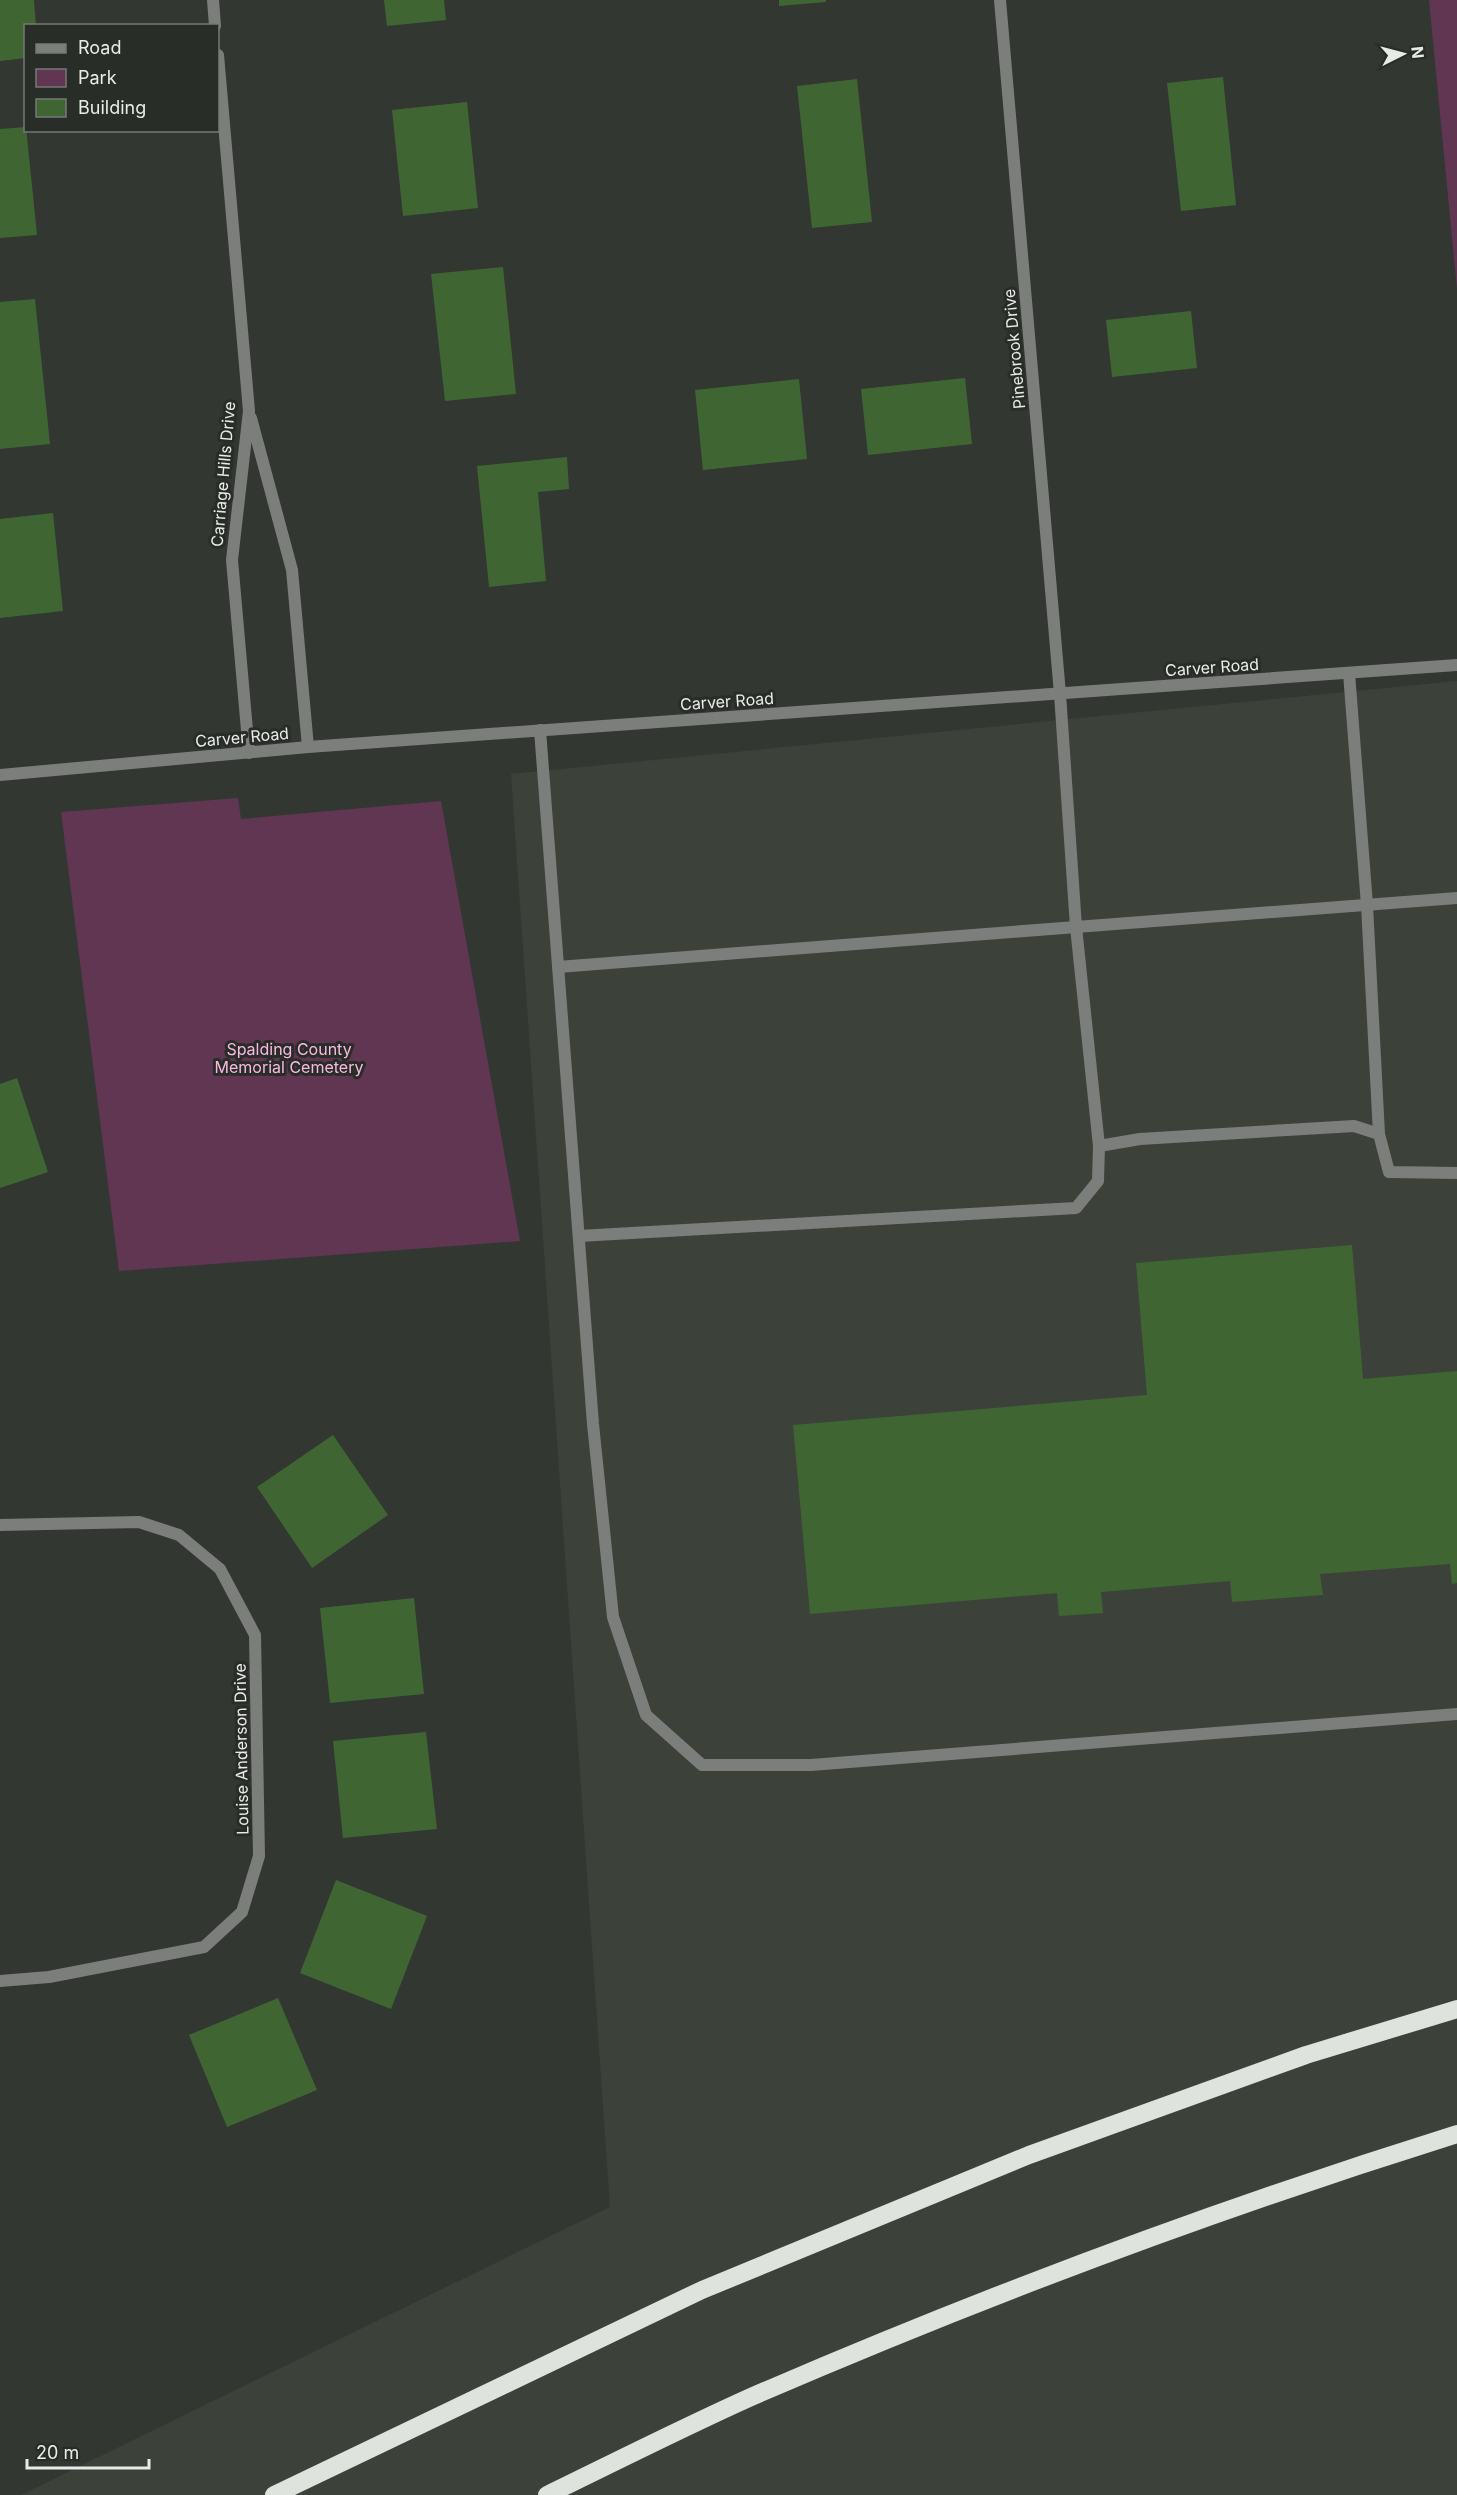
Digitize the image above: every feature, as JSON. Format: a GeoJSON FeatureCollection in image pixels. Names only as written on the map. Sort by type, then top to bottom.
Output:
{"type":"FeatureCollection","features":[{"type":"Feature","properties":{"kind":"highway"},"geometry":{"type":"LineString","coordinates":[[274,2495],[702,2290],[1018,2160],[1306,2055],[1457,2009]]}},
{"type":"Feature","properties":{"kind":"highway"},"geometry":{"type":"LineString","coordinates":[[547,2495],[750,2398],[1088,2259],[1346,2169],[1457,2134]]}},
{"type":"Feature","properties":{"kind":"street"},"geometry":{"type":"LineString","coordinates":[[213,0],[215,24]]}},
{"type":"Feature","properties":{"kind":"street","name":"Pinebrook Drive"},"geometry":{"type":"LineString","coordinates":[[579,1236],[1076,1208],[1098,1181],[1100,1146],[1076,927],[1060,694],[1000,0]]}},
{"type":"Feature","properties":{"kind":"street","name":"Carriage Hills Drive"},"geometry":{"type":"LineString","coordinates":[[219,66],[249,411],[232,560],[249,753]]}},
{"type":"Feature","properties":{"kind":"street"},"geometry":{"type":"LineString","coordinates":[[249,411],[292,570],[308,747]]}},
{"type":"Feature","properties":{"kind":"street","name":"Carver Road"},"geometry":{"type":"LineString","coordinates":[[0,775],[308,747],[1457,665]]}},
{"type":"Feature","properties":{"kind":"street"},"geometry":{"type":"LineString","coordinates":[[1349,673],[1367,905],[1379,1134],[1389,1172],[1457,1173]]}},
{"type":"Feature","properties":{"kind":"street"},"geometry":{"type":"LineString","coordinates":[[540,730],[593,1424],[613,1617],[646,1715],[702,1765],[811,1765],[1457,1714]]}},
{"type":"Feature","properties":{"kind":"street"},"geometry":{"type":"LineString","coordinates":[[558,967],[1457,898]]}},
{"type":"Feature","properties":{"kind":"street"},"geometry":{"type":"LineString","coordinates":[[1100,1146],[1140,1139],[1354,1126],[1379,1134]]}},
{"type":"Feature","properties":{"kind":"street","name":"Louise Anderson Drive"},"geometry":{"type":"LineString","coordinates":[[0,1526],[139,1521],[179,1535],[220,1569],[255,1635],[259,1857],[242,1912],[204,1947],[49,1977],[0,1981]]}},
{"type":"Feature","properties":{"kind":"shaded area"},"geometry":{"type":"Polygon","coordinates":[[[1457,681],[1457,2495],[21,2495],[610,2207],[511,774],[1457,681]]]}},
{"type":"Feature","properties":{"kind":"green space"},"geometry":{"type":"Polygon","coordinates":[[[1429,0],[1457,0],[1457,289],[1429,0]]]}},
{"type":"Feature","properties":{"kind":"green space","name":"Spalding County Memorial Cemetery"},"geometry":{"type":"Polygon","coordinates":[[[238,798],[241,819],[441,801],[520,1241],[119,1271],[61,812],[238,798]]]}},
{"type":"Feature","properties":{"kind":"building"},"geometry":{"type":"Polygon","coordinates":[[[0,0],[34,0],[36,24],[24,24],[24,58],[0,61],[0,0]]]}},
{"type":"Feature","properties":{"kind":"building"},"geometry":{"type":"Polygon","coordinates":[[[384,0],[444,0],[446,20],[387,26],[384,0]]]}},
{"type":"Feature","properties":{"kind":"building"},"geometry":{"type":"Polygon","coordinates":[[[779,0],[826,0],[826,2],[779,6],[779,0]]]}},
{"type":"Feature","properties":{"kind":"building"},"geometry":{"type":"Polygon","coordinates":[[[1223,77],[1236,205],[1181,211],[1167,83],[1223,77]]]}},
{"type":"Feature","properties":{"kind":"building"},"geometry":{"type":"Polygon","coordinates":[[[857,79],[872,222],[812,228],[797,86],[857,79]]]}},
{"type":"Feature","properties":{"kind":"building"},"geometry":{"type":"Polygon","coordinates":[[[467,102],[478,208],[403,216],[392,110],[467,102]]]}},
{"type":"Feature","properties":{"kind":"building"},"geometry":{"type":"Polygon","coordinates":[[[24,127],[24,132],[27,132],[37,235],[0,238],[0,129],[24,127]]]}},
{"type":"Feature","properties":{"kind":"building"},"geometry":{"type":"Polygon","coordinates":[[[503,267],[516,394],[445,401],[431,274],[503,267]]]}},
{"type":"Feature","properties":{"kind":"building"},"geometry":{"type":"Polygon","coordinates":[[[35,299],[50,444],[0,449],[0,302],[35,299]]]}},
{"type":"Feature","properties":{"kind":"building"},"geometry":{"type":"Polygon","coordinates":[[[1191,311],[1197,368],[1112,377],[1106,320],[1191,311]]]}},
{"type":"Feature","properties":{"kind":"building"},"geometry":{"type":"Polygon","coordinates":[[[965,378],[972,444],[868,455],[861,389],[965,378]]]}},
{"type":"Feature","properties":{"kind":"building"},"geometry":{"type":"Polygon","coordinates":[[[799,379],[807,459],[703,470],[695,390],[799,379]]]}},
{"type":"Feature","properties":{"kind":"building"},"geometry":{"type":"Polygon","coordinates":[[[567,457],[569,489],[538,492],[546,581],[489,587],[477,466],[567,457]]]}},
{"type":"Feature","properties":{"kind":"building"},"geometry":{"type":"Polygon","coordinates":[[[53,513],[63,611],[0,618],[0,519],[53,513]]]}},
{"type":"Feature","properties":{"kind":"building"},"geometry":{"type":"Polygon","coordinates":[[[17,1078],[48,1172],[0,1188],[0,1084],[17,1078]]]}},
{"type":"Feature","properties":{"kind":"building"},"geometry":{"type":"Polygon","coordinates":[[[1352,1245],[1363,1379],[1457,1371],[1457,1583],[1452,1584],[1450,1564],[1320,1574],[1323,1595],[1232,1602],[1230,1581],[1101,1592],[1103,1613],[1059,1616],[1057,1593],[810,1614],[793,1425],[1147,1395],[1136,1263],[1352,1245]]]}},
{"type":"Feature","properties":{"kind":"building"},"geometry":{"type":"Polygon","coordinates":[[[333,1435],[388,1515],[312,1568],[257,1487],[333,1435]]]}},
{"type":"Feature","properties":{"kind":"building"},"geometry":{"type":"Polygon","coordinates":[[[414,1598],[424,1694],[330,1703],[320,1608],[414,1598]]]}},
{"type":"Feature","properties":{"kind":"building"},"geometry":{"type":"Polygon","coordinates":[[[426,1732],[437,1829],[343,1838],[333,1741],[426,1732]]]}},
{"type":"Feature","properties":{"kind":"building"},"geometry":{"type":"Polygon","coordinates":[[[336,1880],[427,1916],[391,2009],[300,1973],[336,1880]]]}},
{"type":"Feature","properties":{"kind":"building"},"geometry":{"type":"Polygon","coordinates":[[[278,1998],[317,2090],[227,2127],[189,2035],[278,1998]]]}}]}
